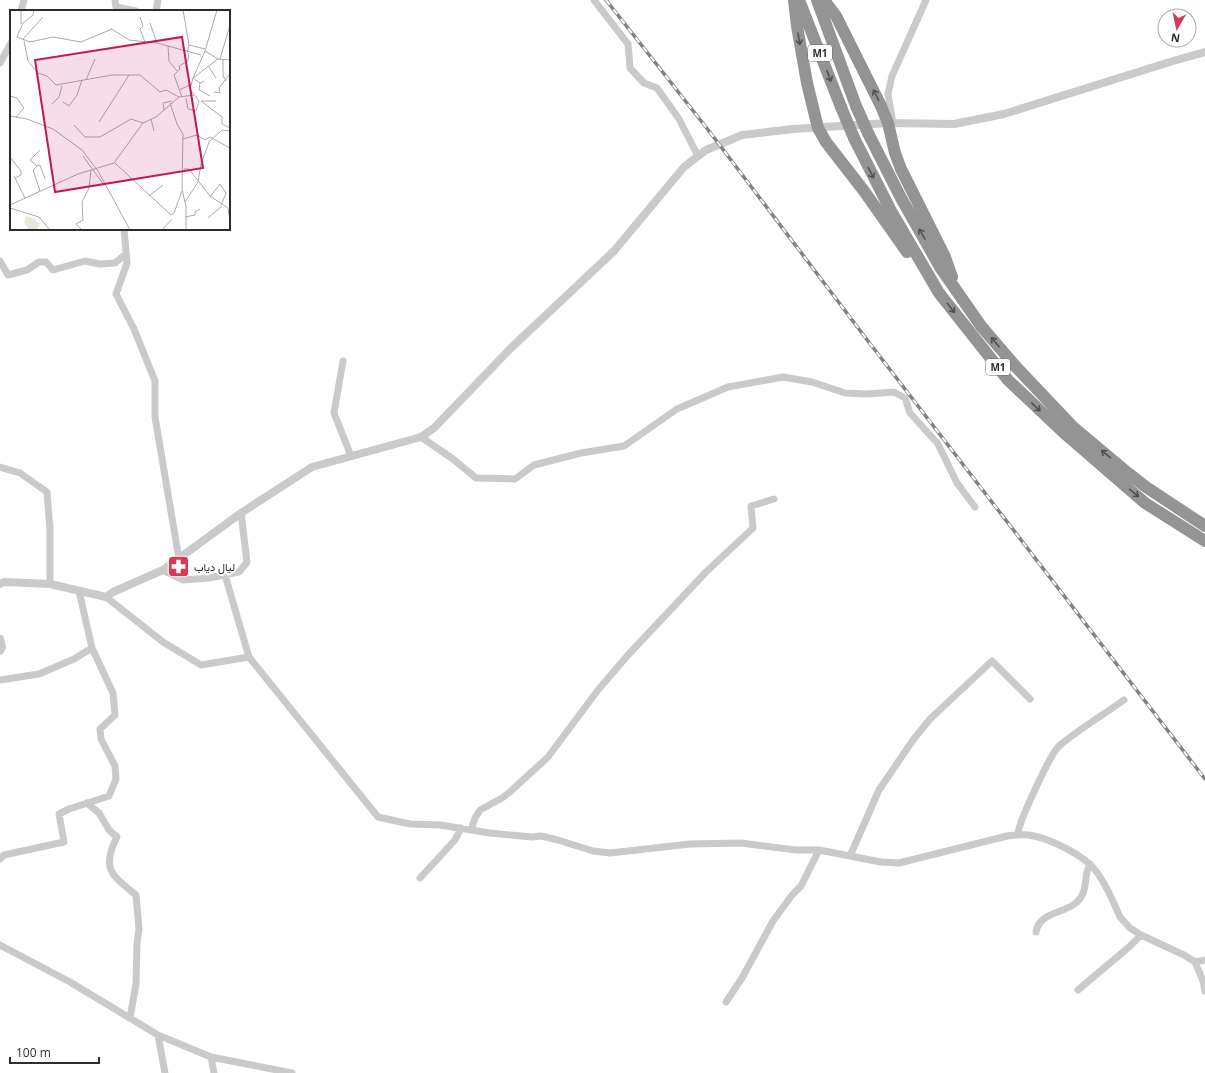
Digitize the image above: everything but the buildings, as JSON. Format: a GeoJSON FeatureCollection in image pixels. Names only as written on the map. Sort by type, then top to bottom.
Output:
{"type":"FeatureCollection","features":[{"type":"Feature","properties":{"kind":"highway"},"geometry":{"type":"LineString","coordinates":[[794,0],[807,83],[818,128],[836,156],[864,191],[912,259],[938,292]]}},
{"type":"Feature","properties":{"kind":"highway","name":"M1"},"geometry":{"type":"LineString","coordinates":[[799,0],[854,138],[891,210],[938,292],[1008,380],[1063,432],[1146,503],[1205,541]]}},
{"type":"Feature","properties":{"kind":"highway","name":"M1"},"geometry":{"type":"LineString","coordinates":[[817,0],[856,106],[868,133],[901,198],[940,267],[981,326],[1021,372],[1072,426],[1146,488],[1205,526]]}},
{"type":"Feature","properties":{"kind":"highway"},"geometry":{"type":"LineString","coordinates":[[824,0],[836,16],[890,123],[898,161],[948,264],[954,286]]}},
{"type":"Feature","properties":{"kind":"street"},"geometry":{"type":"LineString","coordinates":[[21,10],[24,0]]}},
{"type":"Feature","properties":{"kind":"street"},"geometry":{"type":"LineString","coordinates":[[115,0],[116,7],[131,10]]}},
{"type":"Feature","properties":{"kind":"street"},"geometry":{"type":"LineString","coordinates":[[156,10],[158,0]]}},
{"type":"Feature","properties":{"kind":"street"},"geometry":{"type":"LineString","coordinates":[[594,0],[628,44],[630,68],[644,83],[657,88],[679,119],[698,156]]}},
{"type":"Feature","properties":{"kind":"street"},"geometry":{"type":"LineString","coordinates":[[890,123],[888,94],[892,76],[926,0]]}},
{"type":"Feature","properties":{"kind":"street"},"geometry":{"type":"LineString","coordinates":[[0,64],[10,45]]}},
{"type":"Feature","properties":{"kind":"street"},"geometry":{"type":"LineString","coordinates":[[106,597],[113,592],[163,570],[241,513],[312,467],[421,437],[434,428],[510,348],[614,251],[684,167],[706,150],[742,135],[794,128],[818,128],[890,123],[954,124],[1004,114],[1205,52]]}},
{"type":"Feature","properties":{"kind":"street"},"geometry":{"type":"LineString","coordinates":[[124,230],[127,263],[116,294],[134,329],[155,380],[155,417],[179,559]]}},
{"type":"Feature","properties":{"kind":"street"},"geometry":{"type":"LineString","coordinates":[[0,261],[8,275],[27,270],[39,262],[46,262],[53,270],[85,262],[100,264],[115,263],[126,254]]}},
{"type":"Feature","properties":{"kind":"street"},"geometry":{"type":"LineString","coordinates":[[343,361],[334,413],[351,456]]}},
{"type":"Feature","properties":{"kind":"street"},"geometry":{"type":"LineString","coordinates":[[421,437],[453,459],[476,478],[515,479],[534,465],[581,453],[624,446],[677,409],[728,386],[783,377],[812,382],[845,393],[867,394],[894,392],[904,398],[910,413],[938,444],[957,483],[975,507]]}},
{"type":"Feature","properties":{"kind":"street"},"geometry":{"type":"LineString","coordinates":[[0,467],[20,473],[47,492],[50,528],[50,584]]}},
{"type":"Feature","properties":{"kind":"street"},"geometry":{"type":"LineString","coordinates":[[471,830],[475,818],[480,810],[510,792],[548,757],[598,690],[628,655],[706,572],[753,528],[751,506],[774,499]]}},
{"type":"Feature","properties":{"kind":"street"},"geometry":{"type":"LineString","coordinates":[[163,570],[183,580],[210,578],[239,572],[247,562],[241,513]]}},
{"type":"Feature","properties":{"kind":"street"},"geometry":{"type":"LineString","coordinates":[[225,575],[249,657],[378,817],[402,823],[440,825],[532,837],[541,836],[593,851],[610,853],[690,844],[741,843],[796,850],[819,850],[881,862],[899,863],[1018,834],[1030,836],[1044,839],[1067,850],[1090,864],[1105,886],[1120,917],[1130,928],[1141,935],[1196,962],[1205,991]]}},
{"type":"Feature","properties":{"kind":"street"},"geometry":{"type":"LineString","coordinates":[[0,584],[4,582],[50,584],[106,597],[163,642],[201,665],[249,657]]}},
{"type":"Feature","properties":{"kind":"street"},"geometry":{"type":"LineString","coordinates":[[0,859],[4,855],[64,842],[59,814],[69,809],[109,796],[116,778],[114,766],[101,738],[100,729],[115,714],[114,693],[92,648],[79,591]]}},
{"type":"Feature","properties":{"kind":"street"},"geometry":{"type":"LineString","coordinates":[[0,639],[2,647],[0,651]]}},
{"type":"Feature","properties":{"kind":"street"},"geometry":{"type":"LineString","coordinates":[[0,680],[38,674],[74,659],[92,648]]}},
{"type":"Feature","properties":{"kind":"street"},"geometry":{"type":"LineString","coordinates":[[850,856],[879,790],[913,740],[930,718],[992,661],[1030,699]]}},
{"type":"Feature","properties":{"kind":"street"},"geometry":{"type":"LineString","coordinates":[[1018,834],[1019,825],[1057,747],[1124,700]]}},
{"type":"Feature","properties":{"kind":"street"},"geometry":{"type":"LineString","coordinates":[[87,803],[99,813],[109,830],[117,836],[111,848],[109,864],[111,871],[136,895],[140,929],[137,942],[136,984],[130,1018]]}},
{"type":"Feature","properties":{"kind":"street"},"geometry":{"type":"LineString","coordinates":[[420,878],[455,840],[461,828]]}},
{"type":"Feature","properties":{"kind":"street"},"geometry":{"type":"LineString","coordinates":[[726,1002],[742,978],[773,921],[792,895],[801,886],[819,850]]}},
{"type":"Feature","properties":{"kind":"street"},"geometry":{"type":"LineString","coordinates":[[1036,932],[1037,926],[1044,918],[1073,905],[1080,898],[1086,886],[1090,864]]}},
{"type":"Feature","properties":{"kind":"street"},"geometry":{"type":"LineString","coordinates":[[1078,990],[1141,935]]}},
{"type":"Feature","properties":{"kind":"street"},"geometry":{"type":"LineString","coordinates":[[0,945],[70,982],[158,1035],[211,1057],[292,1073]]}},
{"type":"Feature","properties":{"kind":"street"},"geometry":{"type":"LineString","coordinates":[[1196,962],[1205,960]]}},
{"type":"Feature","properties":{"kind":"street"},"geometry":{"type":"LineString","coordinates":[[158,1035],[165,1073]]}},
{"type":"Feature","properties":{"kind":"street"},"geometry":{"type":"LineString","coordinates":[[211,1057],[214,1073]]}},
{"type":"Feature","properties":{"kind":"railway"},"geometry":{"type":"LineString","coordinates":[[606,0],[709,131],[868,341],[1205,779]]}},
{"type":"Feature","properties":{"kind":"place","name":"ليال دياب"},"geometry":{"type":"Point","coordinates":[178,567]}}]}
